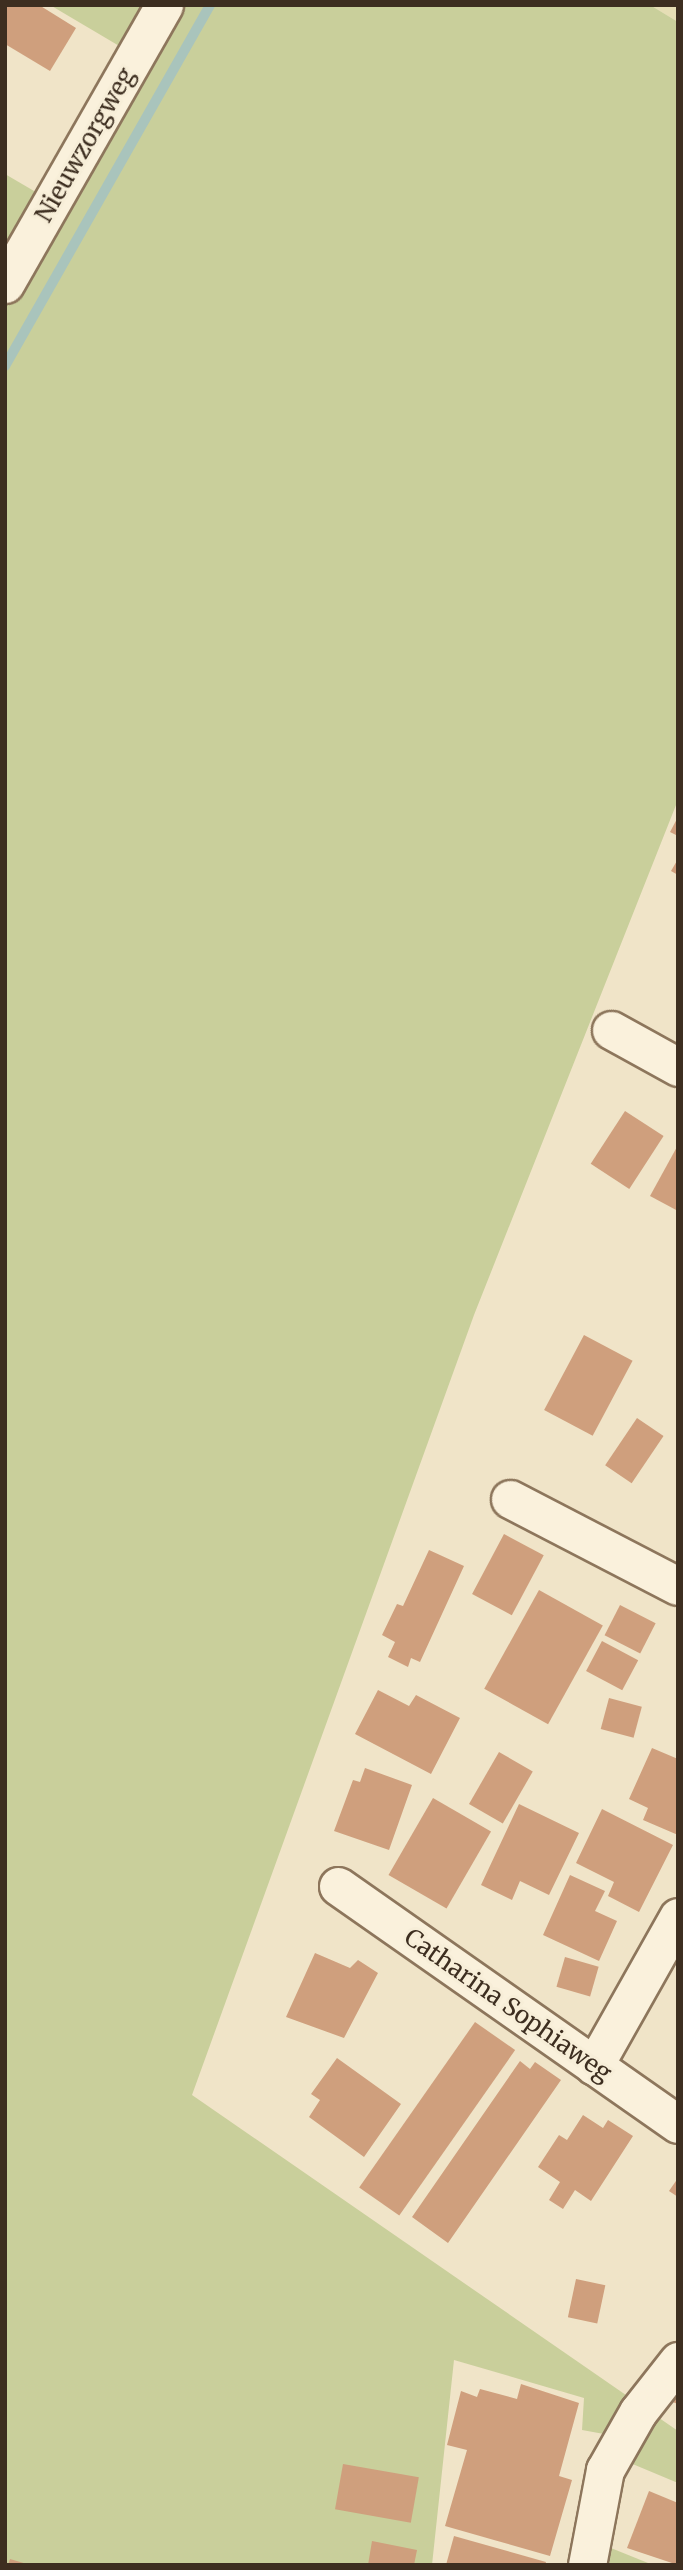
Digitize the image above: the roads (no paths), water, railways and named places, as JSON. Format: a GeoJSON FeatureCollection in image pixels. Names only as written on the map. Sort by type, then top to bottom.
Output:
{"type":"FeatureCollection","features":[{"type":"Feature","properties":{"kind":"street","name":"Nieuwzorgweg"},"geometry":{"type":"LineString","coordinates":[[5,284],[164,5]]}},
{"type":"Feature","properties":{"kind":"street"},"geometry":{"type":"LineString","coordinates":[[611,1030],[678,1067]]}},
{"type":"Feature","properties":{"kind":"street"},"geometry":{"type":"LineString","coordinates":[[510,1499],[678,1586]]}},
{"type":"Feature","properties":{"kind":"street","name":"Catharina Sophiaweg"},"geometry":{"type":"LineString","coordinates":[[338,1886],[678,2124]]}},
{"type":"Feature","properties":{"kind":"street"},"geometry":{"type":"LineString","coordinates":[[594,2066],[678,1917]]}},
{"type":"Feature","properties":{"kind":"street"},"geometry":{"type":"LineString","coordinates":[[587,2565],[605,2470],[638,2412],[678,2361]]}},
{"type":"Feature","properties":{"kind":"waterway"},"geometry":{"type":"LineString","coordinates":[[5,366],[210,5]]}}]}
